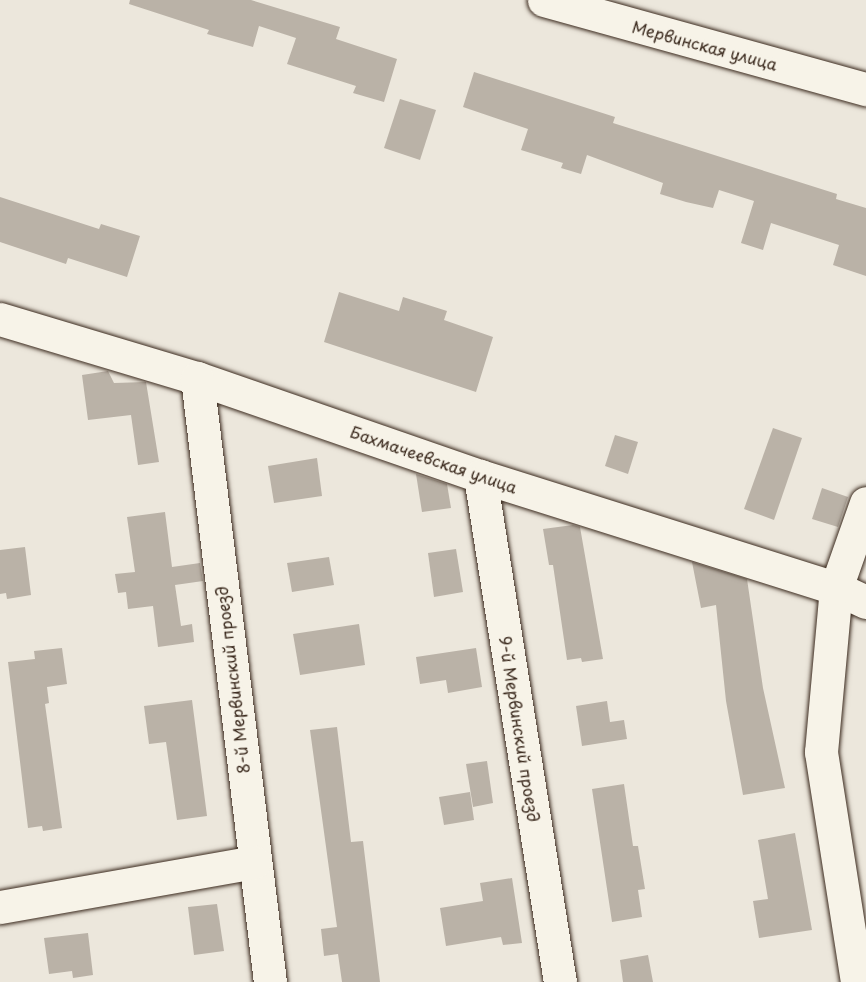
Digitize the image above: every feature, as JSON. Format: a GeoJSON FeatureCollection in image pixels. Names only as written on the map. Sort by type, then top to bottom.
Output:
{"type":"FeatureCollection","features":[{"type":"Feature","properties":{"kind":"street","name":"Мервинская улица"},"geometry":{"type":"LineString","coordinates":[[544,0],[866,89]]}},
{"type":"Feature","properties":{"kind":"street","name":"Бахмачеевская улица"},"geometry":{"type":"LineString","coordinates":[[0,319],[197,378],[480,476],[836,588],[866,602]]}},
{"type":"Feature","properties":{"kind":"street","name":"8-й Мервинский проезд"},"geometry":{"type":"LineString","coordinates":[[197,378],[270,982]]}},
{"type":"Feature","properties":{"kind":"street","name":"9-й Мервинский проезд"},"geometry":{"type":"LineString","coordinates":[[480,476],[560,982]]}},
{"type":"Feature","properties":{"kind":"street"},"geometry":{"type":"LineString","coordinates":[[857,982],[821,752],[836,588],[866,502]]}},
{"type":"Feature","properties":{"kind":"street"},"geometry":{"type":"LineString","coordinates":[[0,907],[254,862]]}},
{"type":"Feature","properties":{"kind":"building"},"geometry":{"type":"Polygon","coordinates":[[[130,0],[251,0],[340,27],[336,39],[397,59],[384,102],[353,93],[356,86],[287,64],[296,38],[259,26],[253,47],[207,34],[209,30],[129,4],[130,0]]]}},
{"type":"Feature","properties":{"kind":"building"},"geometry":{"type":"Polygon","coordinates":[[[474,72],[615,117],[613,123],[837,194],[836,199],[866,208],[866,276],[833,265],[839,245],[771,223],[763,250],[741,243],[754,201],[719,190],[713,208],[660,194],[663,183],[587,155],[581,174],[561,168],[563,163],[521,150],[528,129],[463,107],[474,72]]]}},
{"type":"Feature","properties":{"kind":"building"},"geometry":{"type":"Polygon","coordinates":[[[400,99],[436,110],[420,160],[384,148],[400,99]]]}},
{"type":"Feature","properties":{"kind":"building"},"geometry":{"type":"Polygon","coordinates":[[[0,197],[99,229],[101,224],[140,236],[127,277],[68,258],[66,264],[0,242],[0,197]]]}},
{"type":"Feature","properties":{"kind":"building"},"geometry":{"type":"Polygon","coordinates":[[[339,292],[399,311],[403,297],[447,311],[444,320],[493,337],[476,392],[324,342],[339,292]]]}},
{"type":"Feature","properties":{"kind":"building"},"geometry":{"type":"Polygon","coordinates":[[[108,371],[114,383],[146,382],[159,462],[138,465],[131,415],[88,420],[82,375],[108,371]]]}},
{"type":"Feature","properties":{"kind":"building"},"geometry":{"type":"Polygon","coordinates":[[[773,428],[802,438],[774,520],[744,509],[773,428]]]}},
{"type":"Feature","properties":{"kind":"building"},"geometry":{"type":"Polygon","coordinates":[[[615,435],[638,442],[628,474],[605,466],[615,435]]]}},
{"type":"Feature","properties":{"kind":"building"},"geometry":{"type":"Polygon","coordinates":[[[317,458],[322,496],[274,503],[268,466],[317,458]]]}},
{"type":"Feature","properties":{"kind":"building"},"geometry":{"type":"Polygon","coordinates":[[[416,474],[447,484],[451,508],[422,512],[416,474]]]}},
{"type":"Feature","properties":{"kind":"building"},"geometry":{"type":"Polygon","coordinates":[[[822,488],[848,497],[838,527],[812,519],[822,488]]]}},
{"type":"Feature","properties":{"kind":"building"},"geometry":{"type":"Polygon","coordinates":[[[165,512],[172,567],[200,563],[203,581],[175,585],[181,626],[192,624],[194,642],[158,647],[153,606],[128,609],[126,592],[118,593],[115,574],[135,572],[127,517],[165,512]]]}},
{"type":"Feature","properties":{"kind":"building"},"geometry":{"type":"Polygon","coordinates":[[[573,525],[580,527],[603,659],[582,662],[581,658],[567,660],[553,565],[549,565],[543,529],[573,525]]]}},
{"type":"Feature","properties":{"kind":"building"},"geometry":{"type":"Polygon","coordinates":[[[25,547],[31,595],[7,599],[6,593],[0,594],[0,550],[25,547]]]}},
{"type":"Feature","properties":{"kind":"building"},"geometry":{"type":"Polygon","coordinates":[[[456,549],[463,592],[434,597],[428,553],[456,549]]]}},
{"type":"Feature","properties":{"kind":"building"},"geometry":{"type":"Polygon","coordinates":[[[329,557],[334,585],[292,592],[287,563],[329,557]]]}},
{"type":"Feature","properties":{"kind":"building"},"geometry":{"type":"Polygon","coordinates":[[[692,562],[747,579],[763,688],[785,788],[743,795],[726,701],[716,605],[701,608],[692,562]]]}},
{"type":"Feature","properties":{"kind":"building"},"geometry":{"type":"Polygon","coordinates":[[[359,624],[365,665],[300,675],[293,634],[359,624]]]}},
{"type":"Feature","properties":{"kind":"building"},"geometry":{"type":"Polygon","coordinates":[[[62,648],[67,684],[47,687],[49,703],[45,704],[62,828],[43,831],[42,826],[28,828],[8,662],[35,659],[34,651],[62,648]]]}},
{"type":"Feature","properties":{"kind":"building"},"geometry":{"type":"Polygon","coordinates":[[[476,648],[482,687],[448,693],[446,680],[420,684],[416,657],[476,648]]]}},
{"type":"Feature","properties":{"kind":"building"},"geometry":{"type":"Polygon","coordinates":[[[192,700],[207,816],[177,820],[166,742],[149,744],[144,706],[192,700]]]}},
{"type":"Feature","properties":{"kind":"building"},"geometry":{"type":"Polygon","coordinates":[[[607,701],[610,722],[624,720],[627,739],[582,746],[576,706],[607,701]]]}},
{"type":"Feature","properties":{"kind":"building"},"geometry":{"type":"Polygon","coordinates":[[[337,727],[351,842],[363,841],[380,982],[342,982],[338,954],[324,956],[321,929],[337,927],[310,730],[337,727]]]}},
{"type":"Feature","properties":{"kind":"building"},"geometry":{"type":"Polygon","coordinates":[[[487,761],[493,803],[473,807],[466,764],[487,761]]]}},
{"type":"Feature","properties":{"kind":"building"},"geometry":{"type":"Polygon","coordinates":[[[624,784],[633,846],[638,846],[645,889],[638,890],[642,917],[612,922],[592,789],[624,784]]]}},
{"type":"Feature","properties":{"kind":"building"},"geometry":{"type":"Polygon","coordinates":[[[470,792],[474,820],[444,825],[439,797],[470,792]]]}},
{"type":"Feature","properties":{"kind":"building"},"geometry":{"type":"Polygon","coordinates":[[[795,833],[812,930],[759,938],[753,901],[768,899],[758,840],[795,833]]]}},
{"type":"Feature","properties":{"kind":"building"},"geometry":{"type":"Polygon","coordinates":[[[512,878],[522,943],[503,945],[501,937],[446,946],[440,908],[483,901],[480,883],[512,878]]]}},
{"type":"Feature","properties":{"kind":"building"},"geometry":{"type":"Polygon","coordinates":[[[217,904],[224,951],[194,955],[188,907],[217,904]]]}},
{"type":"Feature","properties":{"kind":"building"},"geometry":{"type":"Polygon","coordinates":[[[88,933],[93,975],[73,978],[72,971],[49,974],[44,938],[88,933]]]}},
{"type":"Feature","properties":{"kind":"building"},"geometry":{"type":"Polygon","coordinates":[[[648,955],[653,982],[623,982],[620,960],[648,955]]]}}]}
